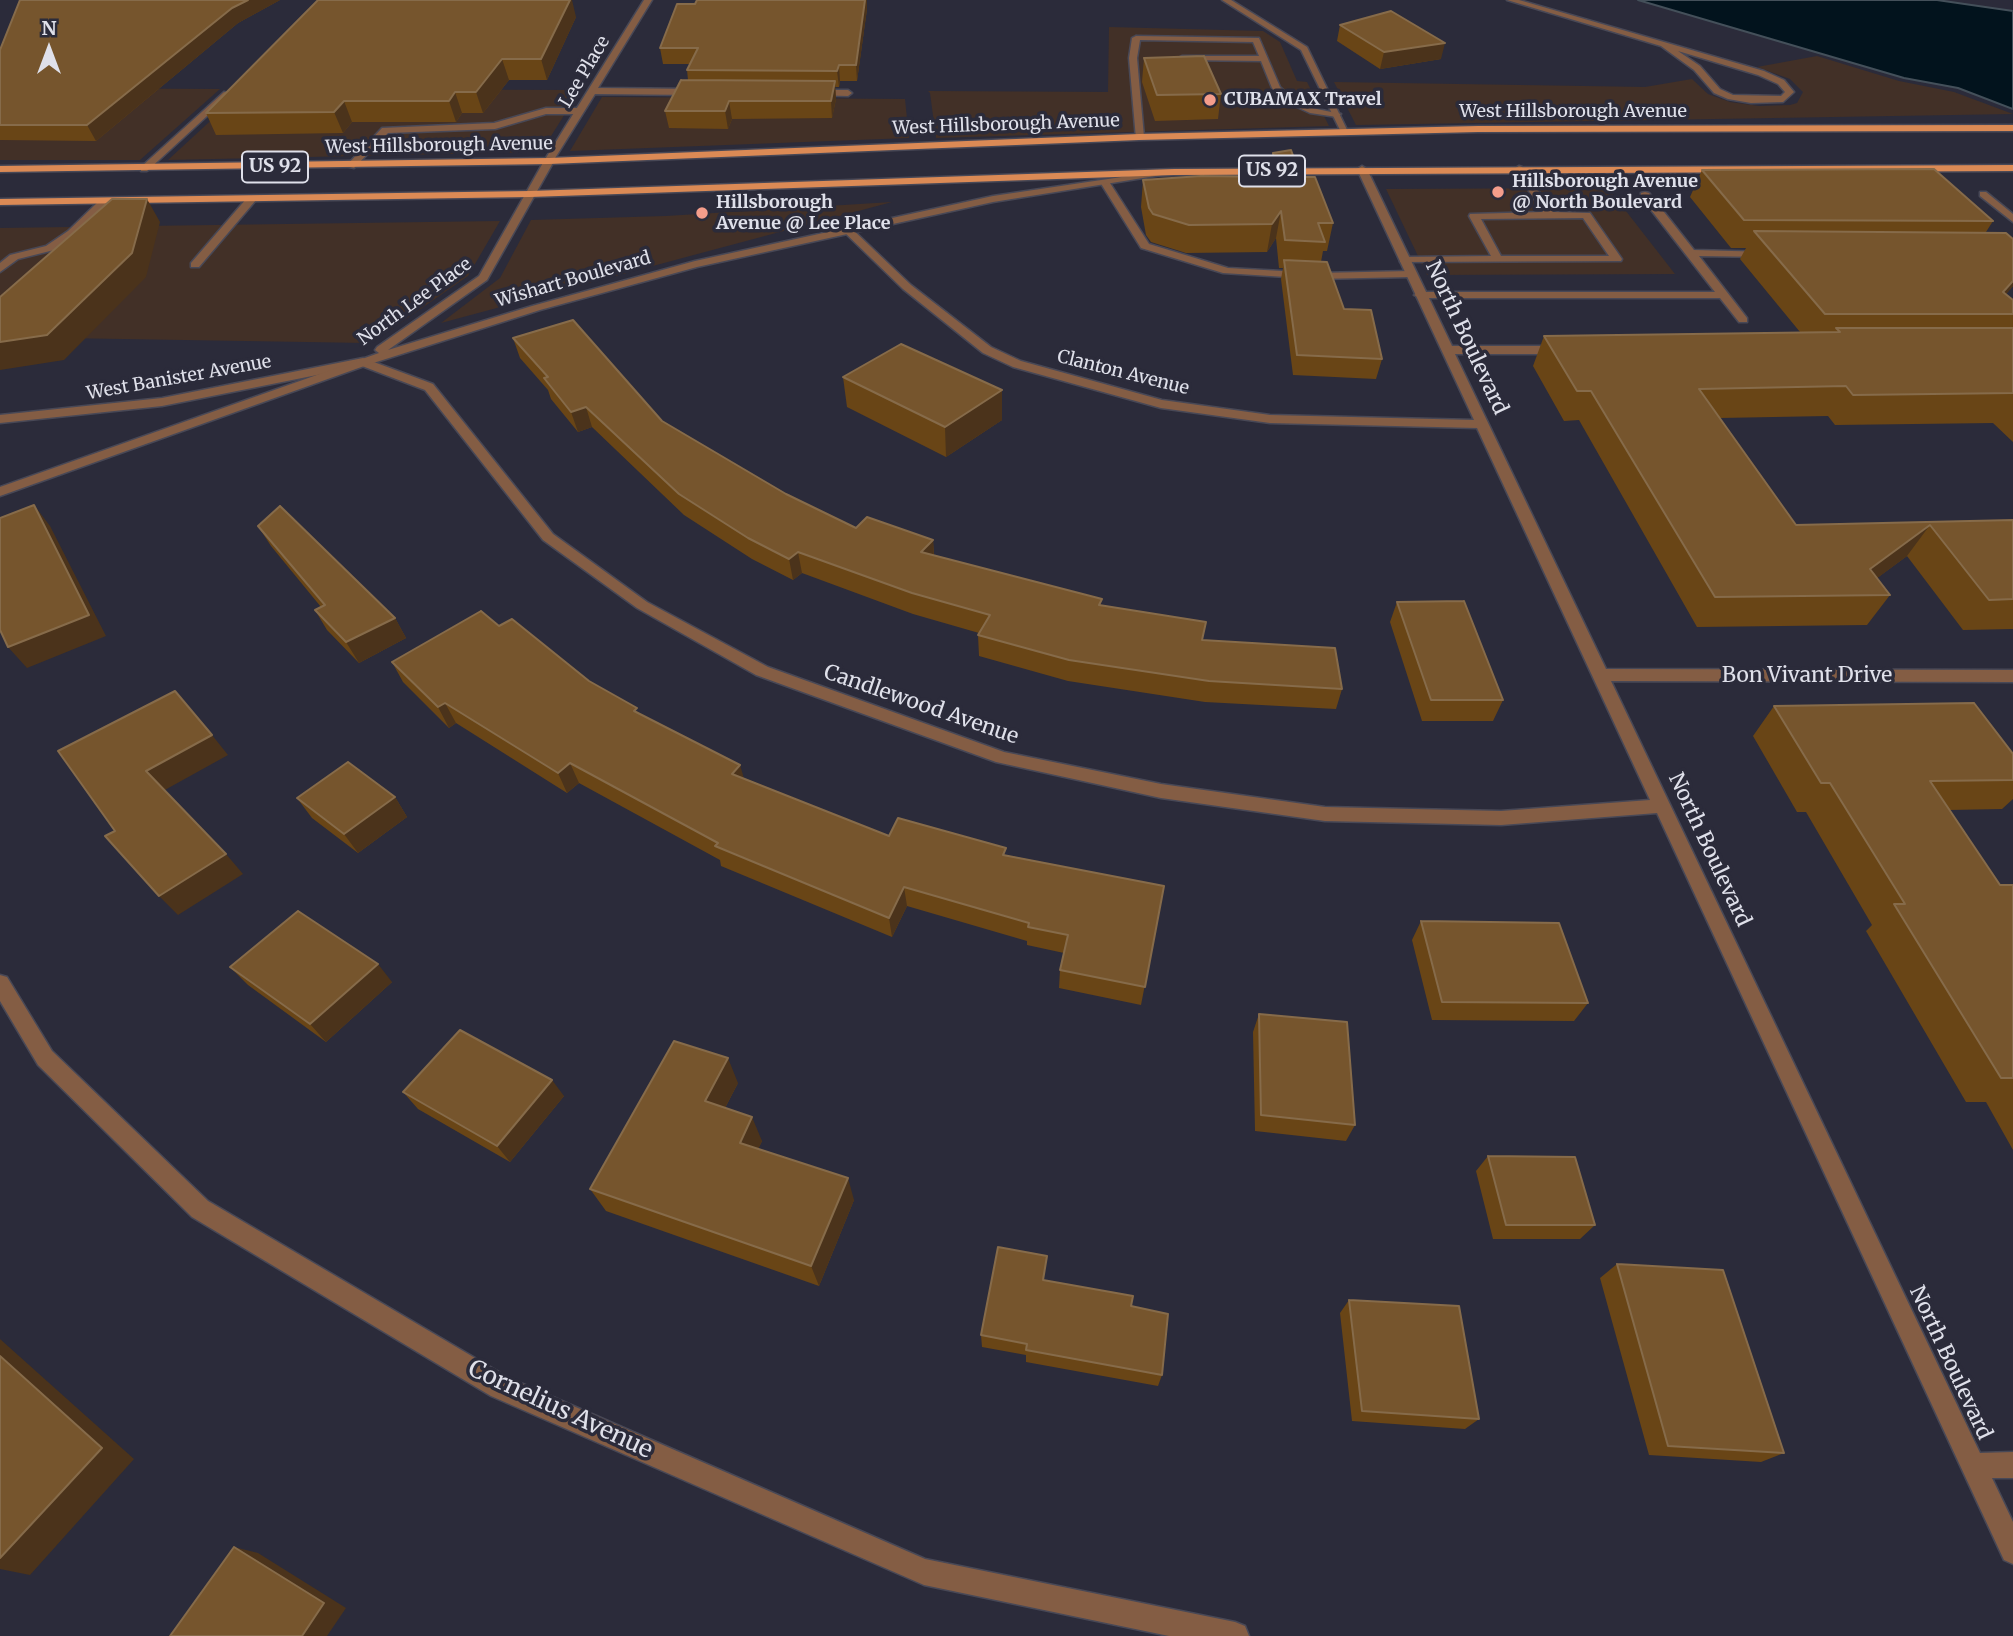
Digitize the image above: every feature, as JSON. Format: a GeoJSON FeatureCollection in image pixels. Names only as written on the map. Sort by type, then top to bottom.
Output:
{"type":"FeatureCollection","features":[{"type":"Feature","properties":{"kind":"main road","name":"West Hillsborough Avenue"},"geometry":{"type":"LineString","coordinates":[[0,169],[351,166],[549,161],[1139,137],[1492,129],[2013,128]]}},
{"type":"Feature","properties":{"kind":"main road","name":"US 92"},"geometry":{"type":"LineString","coordinates":[[0,202],[530,194],[1174,172],[1362,169],[2013,168]]}},
{"type":"Feature","properties":{"kind":"street","name":"Lee Place"},"geometry":{"type":"LineString","coordinates":[[549,161],[648,0]]}},
{"type":"Feature","properties":{"kind":"street"},"geometry":{"type":"LineString","coordinates":[[1226,0],[1304,48],[1346,132]]}},
{"type":"Feature","properties":{"kind":"street"},"geometry":{"type":"LineString","coordinates":[[1511,0],[1761,73],[1781,82],[1790,92],[1783,99],[1751,100],[1731,97],[1717,91],[1697,68],[1665,46]]}},
{"type":"Feature","properties":{"kind":"street"},"geometry":{"type":"LineString","coordinates":[[1139,137],[1133,58],[1136,38],[1256,40],[1276,88],[1289,100],[1310,110],[1337,114]]}},
{"type":"Feature","properties":{"kind":"street"},"geometry":{"type":"LineString","coordinates":[[1133,58],[1146,58]]}},
{"type":"Feature","properties":{"kind":"street"},"geometry":{"type":"LineString","coordinates":[[1172,58],[1264,59]]}},
{"type":"Feature","properties":{"kind":"street"},"geometry":{"type":"LineString","coordinates":[[144,169],[232,90]]}},
{"type":"Feature","properties":{"kind":"street"},"geometry":{"type":"LineString","coordinates":[[592,92],[713,92]]}},
{"type":"Feature","properties":{"kind":"street"},"geometry":{"type":"LineString","coordinates":[[808,93],[848,93]]}},
{"type":"Feature","properties":{"kind":"street"},"geometry":{"type":"LineString","coordinates":[[351,166],[385,130],[495,126],[546,111],[580,111]]}},
{"type":"Feature","properties":{"kind":"street","name":"North Lee Place"},"geometry":{"type":"LineString","coordinates":[[363,362],[483,278],[549,161]]}},
{"type":"Feature","properties":{"kind":"street","name":"North Boulevard"},"geometry":{"type":"LineString","coordinates":[[1362,169],[2013,1551]]}},
{"type":"Feature","properties":{"kind":"street"},"geometry":{"type":"LineString","coordinates":[[1519,169],[1550,215]]}},
{"type":"Feature","properties":{"kind":"street","name":"Wishart Boulevard"},"geometry":{"type":"LineString","coordinates":[[0,492],[363,362],[536,308],[695,264],[993,199],[1174,172]]}},
{"type":"Feature","properties":{"kind":"street"},"geometry":{"type":"LineString","coordinates":[[1105,182],[1144,246],[1227,271],[1318,276],[1410,274]]}},
{"type":"Feature","properties":{"kind":"street"},"geometry":{"type":"LineString","coordinates":[[1983,194],[2013,219]]}},
{"type":"Feature","properties":{"kind":"street"},"geometry":{"type":"LineString","coordinates":[[1645,195],[1742,320]]}},
{"type":"Feature","properties":{"kind":"street"},"geometry":{"type":"LineString","coordinates":[[195,265],[251,200]]}},
{"type":"Feature","properties":{"kind":"street"},"geometry":{"type":"LineString","coordinates":[[0,269],[14,257],[50,248],[72,233],[104,202]]}},
{"type":"Feature","properties":{"kind":"street"},"geometry":{"type":"LineString","coordinates":[[1404,260],[1498,260],[1617,259],[1586,215],[1474,216],[1498,260]]}},
{"type":"Feature","properties":{"kind":"street","name":"Clanton Avenue"},"geometry":{"type":"LineString","coordinates":[[846,229],[907,287],[957,327],[987,350],[1017,364],[1161,404],[1270,419],[1481,424]]}},
{"type":"Feature","properties":{"kind":"street"},"geometry":{"type":"LineString","coordinates":[[1690,253],[1784,254]]}},
{"type":"Feature","properties":{"kind":"street"},"geometry":{"type":"LineString","coordinates":[[1420,295],[1723,295]]}},
{"type":"Feature","properties":{"kind":"street"},"geometry":{"type":"LineString","coordinates":[[1446,350],[1572,350]]}},
{"type":"Feature","properties":{"kind":"street","name":"West Banister Avenue"},"geometry":{"type":"LineString","coordinates":[[0,419],[162,402],[363,362]]}},
{"type":"Feature","properties":{"kind":"street","name":"Candlewood Avenue"},"geometry":{"type":"LineString","coordinates":[[363,362],[429,387],[548,537],[642,605],[762,671],[1002,758],[1161,791],[1325,814],[1501,818],[1663,806]]}},
{"type":"Feature","properties":{"kind":"street","name":"Bon Vivant Drive"},"geometry":{"type":"LineString","coordinates":[[1601,675],[2013,676]]}},
{"type":"Feature","properties":{"kind":"street","name":"Cornelius Avenue"},"geometry":{"type":"LineString","coordinates":[[0,983],[45,1058],[200,1209],[500,1387],[924,1572],[1236,1636]]}},
{"type":"Feature","properties":{"kind":"street"},"geometry":{"type":"LineString","coordinates":[[1973,1466],[2013,1465]]}},
{"type":"Feature","properties":{"kind":"shaded area"},"geometry":{"type":"Polygon","coordinates":[[[1109,27],[1263,31],[1280,42],[1297,81],[1307,82],[1329,126],[936,138],[928,91],[1108,92],[1109,27]]]}},
{"type":"Feature","properties":{"kind":"shaded area"},"geometry":{"type":"Polygon","coordinates":[[[1817,56],[1899,81],[1954,92],[2013,114],[1356,125],[1334,82],[1645,87],[1692,79],[1708,94],[1730,102],[1759,106],[1790,105],[1797,103],[1803,92],[1790,79],[1757,67],[1817,56]]]}},
{"type":"Feature","properties":{"kind":"shaded area"},"geometry":{"type":"Polygon","coordinates":[[[0,88],[220,89],[140,160],[0,160],[0,88]]]}},
{"type":"Feature","properties":{"kind":"shaded area"},"geometry":{"type":"Polygon","coordinates":[[[245,89],[580,90],[541,152],[168,160],[245,89]]]}},
{"type":"Feature","properties":{"kind":"shaded area"},"geometry":{"type":"Polygon","coordinates":[[[602,97],[905,99],[909,138],[570,151],[602,97]]]}},
{"type":"Feature","properties":{"kind":"shaded area"},"geometry":{"type":"Polygon","coordinates":[[[1608,188],[1675,274],[1427,275],[1386,189],[1608,188]]]}},
{"type":"Feature","properties":{"kind":"shaded area"},"geometry":{"type":"Polygon","coordinates":[[[892,202],[441,323],[500,278],[531,220],[666,216],[892,202]]]}},
{"type":"Feature","properties":{"kind":"shaded area"},"geometry":{"type":"Polygon","coordinates":[[[500,221],[468,276],[376,340],[367,343],[0,337],[0,228],[500,221]]]}},
{"type":"Feature","properties":{"kind":"water"},"geometry":{"type":"Polygon","coordinates":[[[1638,0],[1937,0],[2013,11],[2013,109],[1958,88],[1904,78],[1638,0]]]}},
{"type":"Feature","properties":{"kind":"building"},"geometry":{"type":"Polygon","coordinates":[[[20,0],[248,0],[232,8],[87,125],[0,125],[0,50],[20,0]]]}},
{"type":"Feature","properties":{"kind":"building"},"geometry":{"type":"Polygon","coordinates":[[[318,0],[570,0],[541,59],[502,59],[476,92],[455,92],[449,101],[344,101],[334,112],[206,113],[318,0]]]}},
{"type":"Feature","properties":{"kind":"building"},"geometry":{"type":"Polygon","coordinates":[[[697,0],[865,0],[856,65],[839,65],[837,71],[687,70],[698,48],[660,48],[677,4],[695,4],[697,0]]]}},
{"type":"Feature","properties":{"kind":"building"},"geometry":{"type":"Polygon","coordinates":[[[1391,11],[1445,43],[1384,52],[1340,25],[1391,11]]]}},
{"type":"Feature","properties":{"kind":"building"},"geometry":{"type":"Polygon","coordinates":[[[1204,56],[1221,94],[1157,95],[1144,58],[1204,56]]]}},
{"type":"Feature","properties":{"kind":"building"},"geometry":{"type":"Polygon","coordinates":[[[681,80],[835,81],[831,101],[729,101],[725,111],[665,111],[681,80]]]}},
{"type":"Feature","properties":{"kind":"building"},"geometry":{"type":"Polygon","coordinates":[[[1291,150],[1301,177],[1315,177],[1333,223],[1318,223],[1325,242],[1285,240],[1281,211],[1272,224],[1189,225],[1153,214],[1149,208],[1143,180],[1201,176],[1276,177],[1273,153],[1291,150]]]}},
{"type":"Feature","properties":{"kind":"building"},"geometry":{"type":"Polygon","coordinates":[[[1934,169],[1993,221],[1744,220],[1702,170],[1934,169]]]}},
{"type":"Feature","properties":{"kind":"building"},"geometry":{"type":"Polygon","coordinates":[[[112,199],[147,199],[132,253],[47,335],[0,342],[0,297],[112,199]]]}},
{"type":"Feature","properties":{"kind":"building"},"geometry":{"type":"Polygon","coordinates":[[[1754,231],[2006,233],[2013,239],[2013,281],[2003,292],[2013,300],[2013,314],[1825,314],[1754,231]]]}},
{"type":"Feature","properties":{"kind":"building"},"geometry":{"type":"Polygon","coordinates":[[[1284,260],[1327,262],[1344,309],[1371,310],[1382,359],[1297,355],[1284,260]]]}},
{"type":"Feature","properties":{"kind":"building"},"geometry":{"type":"Polygon","coordinates":[[[573,320],[662,421],[786,494],[856,528],[867,517],[933,540],[921,552],[1102,599],[1099,605],[1206,622],[1202,640],[1335,648],[1342,689],[1209,681],[1069,660],[978,635],[990,615],[912,593],[798,552],[789,559],[748,538],[679,494],[586,407],[571,412],[544,378],[548,377],[513,338],[573,320]]]}},
{"type":"Feature","properties":{"kind":"building"},"geometry":{"type":"Polygon","coordinates":[[[1836,328],[2013,328],[2013,393],[1853,395],[1846,386],[1699,389],[1796,525],[2013,520],[2013,599],[1989,600],[1930,525],[1870,569],[1890,595],[1715,597],[1591,391],[1577,391],[1544,336],[1840,332],[1836,328]]]}},
{"type":"Feature","properties":{"kind":"building"},"geometry":{"type":"Polygon","coordinates":[[[901,344],[1002,390],[945,427],[843,377],[901,344]]]}},
{"type":"Feature","properties":{"kind":"building"},"geometry":{"type":"Polygon","coordinates":[[[34,505],[89,615],[8,647],[0,630],[0,518],[34,505]]]}},
{"type":"Feature","properties":{"kind":"building"},"geometry":{"type":"Polygon","coordinates":[[[280,506],[395,618],[346,642],[315,610],[325,605],[258,526],[280,506]]]}},
{"type":"Feature","properties":{"kind":"building"},"geometry":{"type":"Polygon","coordinates":[[[1464,601],[1503,700],[1431,700],[1397,602],[1464,601]]]}},
{"type":"Feature","properties":{"kind":"building"},"geometry":{"type":"Polygon","coordinates":[[[481,611],[499,626],[512,619],[589,681],[637,708],[634,711],[740,765],[732,774],[889,836],[898,818],[1006,848],[1003,855],[1164,886],[1145,987],[1060,970],[1068,935],[1028,927],[1029,923],[904,887],[889,918],[715,846],[718,843],[570,763],[558,773],[445,703],[438,707],[392,662],[481,611]]]}},
{"type":"Feature","properties":{"kind":"building"},"geometry":{"type":"Polygon","coordinates":[[[175,691],[212,735],[146,771],[226,854],[159,896],[105,836],[115,831],[58,751],[175,691]]]}},
{"type":"Feature","properties":{"kind":"building"},"geometry":{"type":"Polygon","coordinates":[[[1974,703],[2013,754],[2013,780],[1930,781],[2000,885],[2013,885],[2013,1078],[2001,1078],[1894,904],[1905,904],[1830,783],[1821,783],[1774,706],[1974,703]]]}},
{"type":"Feature","properties":{"kind":"building"},"geometry":{"type":"Polygon","coordinates":[[[348,762],[395,797],[344,834],[297,798],[348,762]]]}},
{"type":"Feature","properties":{"kind":"building"},"geometry":{"type":"Polygon","coordinates":[[[298,911],[378,964],[310,1024],[230,967],[298,911]]]}},
{"type":"Feature","properties":{"kind":"building"},"geometry":{"type":"Polygon","coordinates":[[[1421,921],[1559,923],[1588,1003],[1442,1002],[1421,921]]]}},
{"type":"Feature","properties":{"kind":"building"},"geometry":{"type":"Polygon","coordinates":[[[1259,1014],[1347,1022],[1355,1125],[1261,1115],[1259,1014]]]}},
{"type":"Feature","properties":{"kind":"building"},"geometry":{"type":"Polygon","coordinates":[[[460,1030],[552,1080],[497,1146],[403,1092],[460,1030]]]}},
{"type":"Feature","properties":{"kind":"building"},"geometry":{"type":"Polygon","coordinates":[[[674,1041],[728,1058],[705,1101],[752,1117],[740,1143],[848,1178],[811,1266],[590,1189],[674,1041]]]}},
{"type":"Feature","properties":{"kind":"building"},"geometry":{"type":"Polygon","coordinates":[[[1488,1156],[1575,1157],[1595,1225],[1506,1225],[1488,1156]]]}},
{"type":"Feature","properties":{"kind":"building"},"geometry":{"type":"Polygon","coordinates":[[[998,1247],[1047,1256],[1043,1280],[1133,1296],[1131,1306],[1168,1314],[1162,1375],[1026,1350],[1027,1344],[981,1335],[998,1247]]]}},
{"type":"Feature","properties":{"kind":"building"},"geometry":{"type":"Polygon","coordinates":[[[1617,1264],[1723,1270],[1784,1453],[1668,1446],[1617,1264]]]}},
{"type":"Feature","properties":{"kind":"building"},"geometry":{"type":"Polygon","coordinates":[[[1349,1300],[1459,1306],[1479,1419],[1362,1411],[1349,1300]]]}},
{"type":"Feature","properties":{"kind":"building"},"geometry":{"type":"Polygon","coordinates":[[[0,1356],[102,1448],[0,1558],[0,1356]]]}},
{"type":"Feature","properties":{"kind":"building"},"geometry":{"type":"Polygon","coordinates":[[[234,1547],[324,1603],[302,1636],[170,1636],[234,1547]]]}},
{"type":"Feature","properties":{"kind":"place","name":"CUBAMAX Travel"},"geometry":{"type":"Point","coordinates":[1210,100]}},
{"type":"Feature","properties":{"kind":"place","name":"Hillsborough Avenue @ North Boulevard"},"geometry":{"type":"Point","coordinates":[1498,192]}},
{"type":"Feature","properties":{"kind":"place","name":"Hillsborough Avenue @ Lee Place"},"geometry":{"type":"Point","coordinates":[702,213]}}]}
